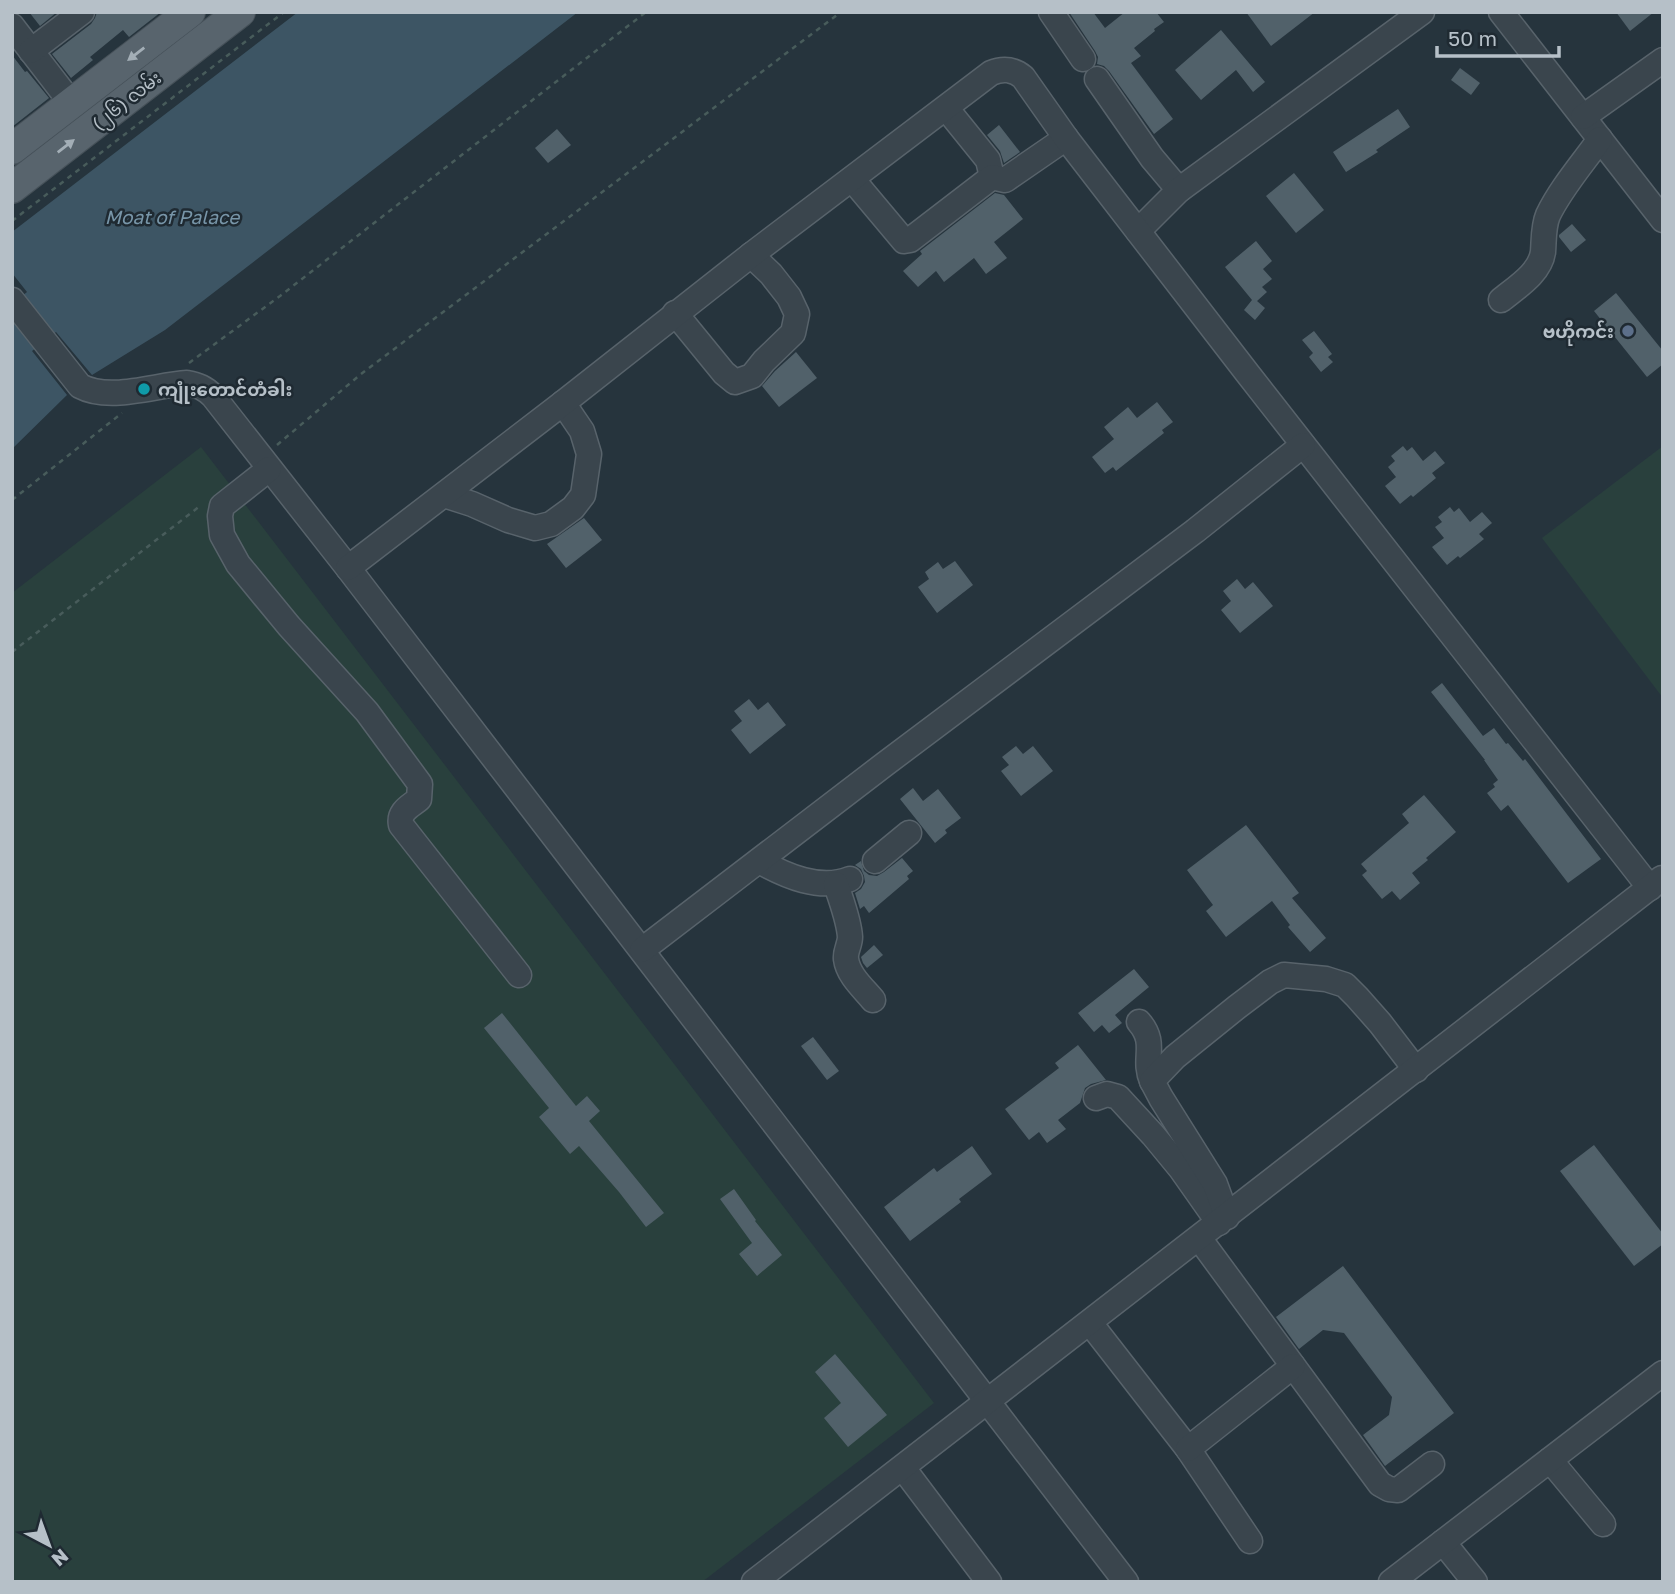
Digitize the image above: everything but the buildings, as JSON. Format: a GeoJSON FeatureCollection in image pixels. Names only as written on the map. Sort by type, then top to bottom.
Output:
{"type":"FeatureCollection","features":[{"type":"Feature","properties":{"kind":"main road","name":"(၂၆) လမ်း"},"geometry":{"type":"LineString","coordinates":[[12,149],[190,12]]}},
{"type":"Feature","properties":{"kind":"main road","name":"(၂၆) လမ်း"},"geometry":{"type":"LineString","coordinates":[[12,188],[240,12]]}},
{"type":"Feature","properties":{"kind":"street"},"geometry":{"type":"LineString","coordinates":[[31,51],[82,12]]}},
{"type":"Feature","properties":{"kind":"street"},"geometry":{"type":"LineString","coordinates":[[1051,12],[1152,158],[1178,190]]}},
{"type":"Feature","properties":{"kind":"street"},"geometry":{"type":"LineString","coordinates":[[1138,230],[1178,190],[1422,12]]}},
{"type":"Feature","properties":{"kind":"street"},"geometry":{"type":"LineString","coordinates":[[1501,12],[1663,220]]}},
{"type":"Feature","properties":{"kind":"street"},"geometry":{"type":"LineString","coordinates":[[12,26],[72,104]]}},
{"type":"Feature","properties":{"kind":"street"},"geometry":{"type":"LineString","coordinates":[[1583,117],[1663,60]]}},
{"type":"Feature","properties":{"kind":"street"},"geometry":{"type":"LineString","coordinates":[[348,568],[564,403],[675,313],[991,73],[998,70],[1014,71],[1023,77],[1066,138],[1303,444],[1656,883],[988,1401],[766,1578]]}},
{"type":"Feature","properties":{"kind":"street"},"geometry":{"type":"LineString","coordinates":[[946,108],[988,160],[992,177]]}},
{"type":"Feature","properties":{"kind":"street"},"geometry":{"type":"LineString","coordinates":[[992,177],[1005,180],[1066,138]]}},
{"type":"Feature","properties":{"kind":"street"},"geometry":{"type":"LineString","coordinates":[[1501,300],[1540,265],[1547,218],[1600,139]]}},
{"type":"Feature","properties":{"kind":"street"},"geometry":{"type":"LineString","coordinates":[[852,179],[904,242],[992,177]]}},
{"type":"Feature","properties":{"kind":"street"},"geometry":{"type":"LineString","coordinates":[[675,313],[724,373],[735,382],[752,376],[793,333],[797,314],[789,297],[751,255]]}},
{"type":"Feature","properties":{"kind":"street"},"geometry":{"type":"LineString","coordinates":[[12,300],[80,386],[88,390],[123,392],[187,383],[197,385],[213,396],[1126,1582]]}},
{"type":"Feature","properties":{"kind":"street"},"geometry":{"type":"LineString","coordinates":[[444,495],[535,528],[551,524],[573,508],[583,495],[589,454],[582,431],[564,403]]}},
{"type":"Feature","properties":{"kind":"street"},"geometry":{"type":"LineString","coordinates":[[642,950],[1195,531],[1303,444]]}},
{"type":"Feature","properties":{"kind":"street"},"geometry":{"type":"LineString","coordinates":[[265,464],[222,506],[222,535],[238,564],[289,626],[367,712],[420,784],[419,799],[405,809],[400,820],[401,825],[519,975]]}},
{"type":"Feature","properties":{"kind":"street"},"geometry":{"type":"LineString","coordinates":[[875,861],[909,834]]}},
{"type":"Feature","properties":{"kind":"street"},"geometry":{"type":"LineString","coordinates":[[759,861],[796,878],[843,881],[850,939],[846,961],[852,975],[873,1000]]}},
{"type":"Feature","properties":{"kind":"street"},"geometry":{"type":"LineString","coordinates":[[1152,1080],[1175,1057],[1227,1015],[1270,982],[1284,975],[1326,979],[1345,985],[1380,1023],[1416,1070]]}},
{"type":"Feature","properties":{"kind":"street"},"geometry":{"type":"LineString","coordinates":[[1139,1022],[1149,1034],[1147,1071],[1215,1184],[1223,1220]]}},
{"type":"Feature","properties":{"kind":"street"},"geometry":{"type":"LineString","coordinates":[[1096,1098],[1107,1094],[1118,1097],[1223,1220]]}},
{"type":"Feature","properties":{"kind":"street"},"geometry":{"type":"LineString","coordinates":[[1199,1238],[1380,1484],[1398,1490],[1433,1464]]}},
{"type":"Feature","properties":{"kind":"street"},"geometry":{"type":"LineString","coordinates":[[1090,1323],[1188,1449],[1250,1541]]}},
{"type":"Feature","properties":{"kind":"street"},"geometry":{"type":"LineString","coordinates":[[1188,1449],[1293,1366]]}},
{"type":"Feature","properties":{"kind":"street"},"geometry":{"type":"LineString","coordinates":[[1391,1582],[1663,1373]]}},
{"type":"Feature","properties":{"kind":"street"},"geometry":{"type":"LineString","coordinates":[[1550,1460],[1604,1524]]}},
{"type":"Feature","properties":{"kind":"street"},"geometry":{"type":"LineString","coordinates":[[903,1468],[989,1582]]}},
{"type":"Feature","properties":{"kind":"street"},"geometry":{"type":"LineString","coordinates":[[1443,1542],[1475,1582]]}},
{"type":"Feature","properties":{"kind":"path"},"geometry":{"type":"LineString","coordinates":[[12,221],[284,12]]}},
{"type":"Feature","properties":{"kind":"path"},"geometry":{"type":"LineString","coordinates":[[184,367],[280,296],[646,12]]}},
{"type":"Feature","properties":{"kind":"path"},"geometry":{"type":"LineString","coordinates":[[265,464],[361,374],[841,12]]}},
{"type":"Feature","properties":{"kind":"path"},"geometry":{"type":"LineString","coordinates":[[12,500],[121,414]]}},
{"type":"Feature","properties":{"kind":"path"},"geometry":{"type":"LineString","coordinates":[[12,652],[207,501]]}},
{"type":"Feature","properties":{"kind":"green space"},"geometry":{"type":"Polygon","coordinates":[[[1663,446],[1663,698],[1542,538],[1663,446]]]}},
{"type":"Feature","properties":{"kind":"green space"},"geometry":{"type":"Polygon","coordinates":[[[201,447],[934,1403],[702,1582],[12,1582],[12,593],[201,447]]]}},
{"type":"Feature","properties":{"kind":"water","name":"Moat of Palace"},"geometry":{"type":"Polygon","coordinates":[[[298,12],[578,12],[165,330],[92,375],[56,332],[32,351],[67,395],[12,449],[12,304],[27,292],[12,273],[12,232],[298,12]]]}},
{"type":"Feature","properties":{"kind":"place","name":"ဗဟိုကင်း"},"geometry":{"type":"Point","coordinates":[1628,331]}},
{"type":"Feature","properties":{"kind":"place","name":"ကျုံးတောင်တံခါး"},"geometry":{"type":"Point","coordinates":[144,389]}}]}
